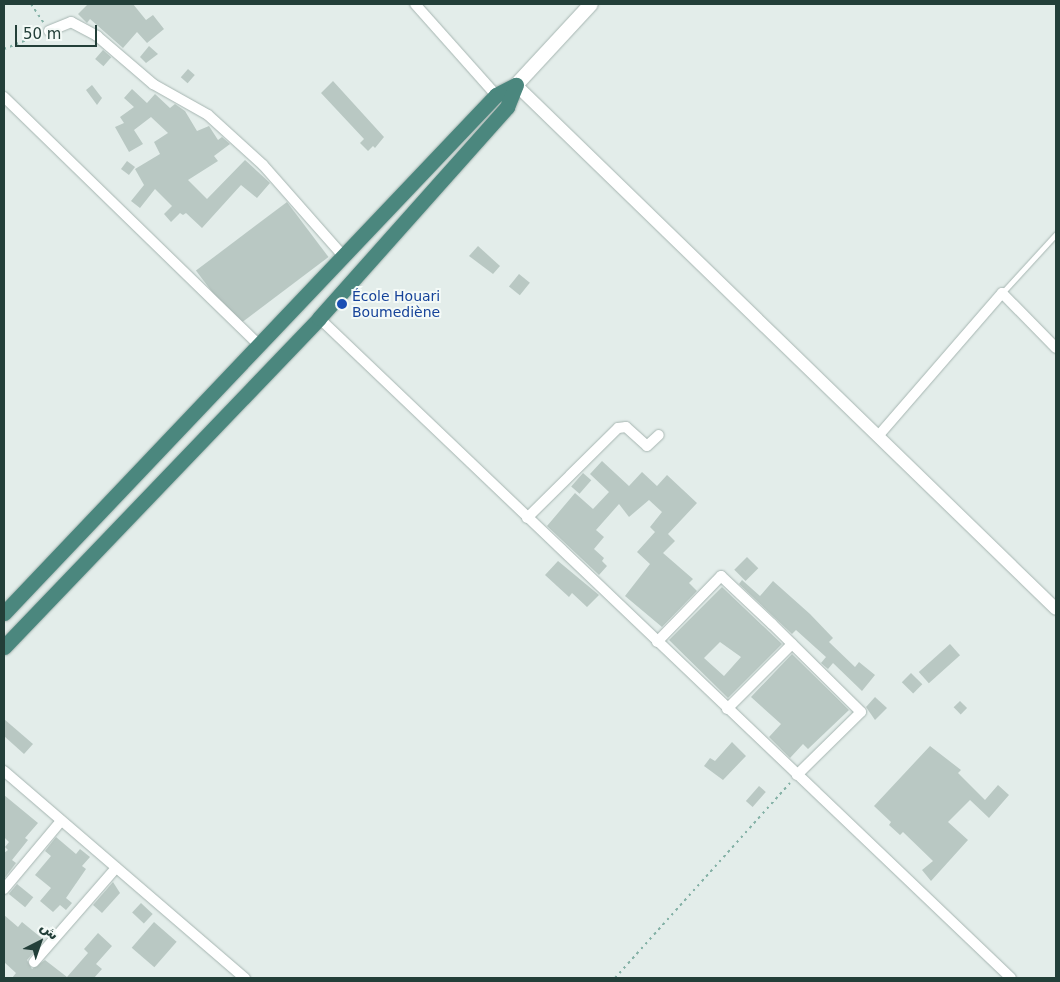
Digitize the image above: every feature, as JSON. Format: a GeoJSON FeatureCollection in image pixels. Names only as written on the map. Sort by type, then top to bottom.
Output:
{"type":"FeatureCollection","features":[{"type":"Feature","properties":{"kind":"highway"},"geometry":{"type":"LineString","coordinates":[[4,613],[260,346],[496,95],[516,85]]}},
{"type":"Feature","properties":{"kind":"highway"},"geometry":{"type":"LineString","coordinates":[[4,647],[319,318],[507,107],[516,85]]}},
{"type":"Feature","properties":{"kind":"main road"},"geometry":{"type":"LineString","coordinates":[[516,85],[591,4]]}},
{"type":"Feature","properties":{"kind":"street"},"geometry":{"type":"LineString","coordinates":[[415,4],[496,95]]}},
{"type":"Feature","properties":{"kind":"street"},"geometry":{"type":"LineString","coordinates":[[49,31],[71,22],[97,36],[153,84],[208,115],[263,165],[344,257]]}},
{"type":"Feature","properties":{"kind":"street"},"geometry":{"type":"LineString","coordinates":[[516,85],[879,435],[1056,609]]}},
{"type":"Feature","properties":{"kind":"street"},"geometry":{"type":"LineString","coordinates":[[4,97],[260,346]]}},
{"type":"Feature","properties":{"kind":"street"},"geometry":{"type":"LineString","coordinates":[[879,435],[1002,293],[1056,348]]}},
{"type":"Feature","properties":{"kind":"street"},"geometry":{"type":"LineString","coordinates":[[319,318],[797,776],[1011,978]]}},
{"type":"Feature","properties":{"kind":"street"},"geometry":{"type":"LineString","coordinates":[[527,518],[618,428],[626,427],[647,446],[659,435]]}},
{"type":"Feature","properties":{"kind":"street"},"geometry":{"type":"LineString","coordinates":[[657,642],[722,576],[860,712],[797,776]]}},
{"type":"Feature","properties":{"kind":"street"},"geometry":{"type":"LineString","coordinates":[[727,709],[792,644]]}},
{"type":"Feature","properties":{"kind":"street"},"geometry":{"type":"LineString","coordinates":[[4,771],[245,978]]}},
{"type":"Feature","properties":{"kind":"street"},"geometry":{"type":"LineString","coordinates":[[4,889],[61,821]]}},
{"type":"Feature","properties":{"kind":"street"},"geometry":{"type":"LineString","coordinates":[[34,962],[116,868]]}},
{"type":"Feature","properties":{"kind":"lane"},"geometry":{"type":"LineString","coordinates":[[1002,293],[1056,234]]}},
{"type":"Feature","properties":{"kind":"path"},"geometry":{"type":"LineString","coordinates":[[4,49],[49,31],[31,4]]}},
{"type":"Feature","properties":{"kind":"path"},"geometry":{"type":"LineString","coordinates":[[615,978],[797,776]]}},
{"type":"Feature","properties":{"kind":"building"},"geometry":{"type":"Polygon","coordinates":[[[88,4],[133,4],[146,20],[153,15],[164,29],[147,43],[137,32],[123,48],[90,19],[87,23],[78,14],[88,4]]]}},
{"type":"Feature","properties":{"kind":"building"},"geometry":{"type":"Polygon","coordinates":[[[149,46],[158,54],[146,63],[140,57],[149,46]]]}},
{"type":"Feature","properties":{"kind":"building"},"geometry":{"type":"Polygon","coordinates":[[[103,50],[111,57],[103,66],[95,59],[103,50]]]}},
{"type":"Feature","properties":{"kind":"building"},"geometry":{"type":"Polygon","coordinates":[[[188,69],[195,75],[188,83],[181,77],[188,69]]]}},
{"type":"Feature","properties":{"kind":"building"},"geometry":{"type":"Polygon","coordinates":[[[333,81],[384,137],[375,148],[373,146],[368,151],[360,143],[364,139],[321,93],[333,81]]]}},
{"type":"Feature","properties":{"kind":"building"},"geometry":{"type":"Polygon","coordinates":[[[92,85],[102,98],[97,105],[86,90],[92,85]]]}},
{"type":"Feature","properties":{"kind":"building"},"geometry":{"type":"Polygon","coordinates":[[[132,89],[147,103],[155,94],[170,108],[175,104],[185,111],[197,131],[209,126],[218,140],[222,137],[230,144],[214,156],[218,161],[188,180],[207,199],[245,160],[270,183],[257,198],[241,185],[202,228],[186,213],[183,215],[180,213],[171,222],[164,214],[172,206],[155,189],[140,208],[131,201],[144,185],[135,169],[160,154],[154,142],[168,133],[151,117],[134,130],[143,144],[129,152],[115,127],[124,123],[120,117],[134,107],[124,98],[132,89]]]}},
{"type":"Feature","properties":{"kind":"building"},"geometry":{"type":"Polygon","coordinates":[[[127,161],[135,167],[129,175],[121,169],[127,161]]]}},
{"type":"Feature","properties":{"kind":"building"},"geometry":{"type":"Polygon","coordinates":[[[287,202],[329,257],[237,326],[196,271],[287,202]]]}},
{"type":"Feature","properties":{"kind":"building"},"geometry":{"type":"Polygon","coordinates":[[[478,246],[500,266],[493,274],[469,256],[478,246]]]}},
{"type":"Feature","properties":{"kind":"building"},"geometry":{"type":"Polygon","coordinates":[[[519,274],[530,283],[520,295],[509,286],[519,274]]]}},
{"type":"Feature","properties":{"kind":"building"},"geometry":{"type":"Polygon","coordinates":[[[602,461],[629,486],[642,472],[657,486],[667,475],[697,503],[668,534],[675,541],[663,553],[693,579],[689,583],[697,591],[662,627],[625,596],[650,564],[637,552],[655,532],[650,527],[662,512],[649,500],[629,517],[619,504],[596,530],[604,537],[594,549],[604,558],[602,561],[607,566],[599,575],[547,526],[575,493],[593,509],[609,492],[590,474],[602,461]]]}},
{"type":"Feature","properties":{"kind":"building"},"geometry":{"type":"Polygon","coordinates":[[[583,473],[591,480],[579,494],[571,487],[583,473]]]}},
{"type":"Feature","properties":{"kind":"building"},"geometry":{"type":"Polygon","coordinates":[[[747,557],[758,568],[746,581],[734,570],[747,557]]]}},
{"type":"Feature","properties":{"kind":"building"},"geometry":{"type":"Polygon","coordinates":[[[558,561],[599,595],[587,607],[572,593],[569,597],[545,575],[558,561]]]}},
{"type":"Feature","properties":{"kind":"building"},"geometry":{"type":"Polygon","coordinates":[[[742,580],[760,596],[773,581],[810,614],[833,638],[829,642],[855,667],[859,662],[875,675],[862,691],[833,663],[828,669],[821,663],[826,657],[796,630],[792,634],[739,584],[742,580]]]}},
{"type":"Feature","properties":{"kind":"building"},"geometry":{"type":"Polygon","coordinates":[[[722,587],[782,644],[728,698],[669,640],[722,587]],[[720,642],[704,658],[724,676],[741,657],[720,642]]]}},
{"type":"Feature","properties":{"kind":"building"},"geometry":{"type":"Polygon","coordinates":[[[950,644],[960,655],[929,683],[919,672],[950,644]]]}},
{"type":"Feature","properties":{"kind":"building"},"geometry":{"type":"Polygon","coordinates":[[[792,654],[849,710],[808,749],[803,744],[790,758],[769,737],[781,724],[751,697],[792,654]]]}},
{"type":"Feature","properties":{"kind":"building"},"geometry":{"type":"Polygon","coordinates":[[[911,673],[922,684],[913,694],[902,682],[911,673]]]}},
{"type":"Feature","properties":{"kind":"building"},"geometry":{"type":"Polygon","coordinates":[[[875,697],[887,708],[875,720],[866,707],[875,697]]]}},
{"type":"Feature","properties":{"kind":"building"},"geometry":{"type":"Polygon","coordinates":[[[960,701],[967,708],[961,714],[954,707],[960,701]]]}},
{"type":"Feature","properties":{"kind":"building"},"geometry":{"type":"Polygon","coordinates":[[[4,719],[33,744],[24,754],[4,736],[4,719]]]}},
{"type":"Feature","properties":{"kind":"building"},"geometry":{"type":"Polygon","coordinates":[[[732,742],[746,756],[723,780],[704,766],[710,758],[715,761],[732,742]]]}},
{"type":"Feature","properties":{"kind":"building"},"geometry":{"type":"Polygon","coordinates":[[[930,746],[961,770],[958,773],[985,800],[998,785],[1009,795],[989,818],[970,800],[948,822],[968,840],[931,881],[922,870],[933,861],[903,832],[900,835],[889,825],[891,822],[874,806],[930,746]]]}},
{"type":"Feature","properties":{"kind":"building"},"geometry":{"type":"Polygon","coordinates":[[[759,786],[766,792],[753,807],[746,801],[759,786]]]}},
{"type":"Feature","properties":{"kind":"building"},"geometry":{"type":"Polygon","coordinates":[[[4,795],[38,823],[25,838],[28,840],[12,860],[16,863],[4,879],[4,853],[8,850],[5,847],[9,842],[4,837],[4,795]]]}},
{"type":"Feature","properties":{"kind":"building"},"geometry":{"type":"Polygon","coordinates":[[[56,837],[76,854],[80,849],[90,857],[82,866],[86,869],[66,898],[72,903],[66,910],[60,905],[53,912],[40,901],[51,888],[35,875],[51,856],[45,851],[56,837]]]}},
{"type":"Feature","properties":{"kind":"building"},"geometry":{"type":"Polygon","coordinates":[[[113,882],[120,893],[102,913],[93,905],[113,882]]]}},
{"type":"Feature","properties":{"kind":"building"},"geometry":{"type":"Polygon","coordinates":[[[17,884],[33,897],[25,907],[9,894],[17,884]]]}},
{"type":"Feature","properties":{"kind":"building"},"geometry":{"type":"Polygon","coordinates":[[[141,903],[153,914],[144,923],[132,913],[141,903]]]}},
{"type":"Feature","properties":{"kind":"building"},"geometry":{"type":"Polygon","coordinates":[[[4,915],[18,927],[22,922],[44,940],[27,960],[32,969],[45,960],[67,977],[88,953],[84,949],[98,933],[112,946],[96,964],[102,969],[94,978],[12,978],[16,973],[4,962],[4,915]]]}},
{"type":"Feature","properties":{"kind":"building"},"geometry":{"type":"Polygon","coordinates":[[[154,922],[177,942],[154,967],[132,948],[154,922]]]}},
{"type":"Feature","properties":{"kind":"place","name":"École Houari Boumediène"},"geometry":{"type":"Point","coordinates":[342,304]}}]}
